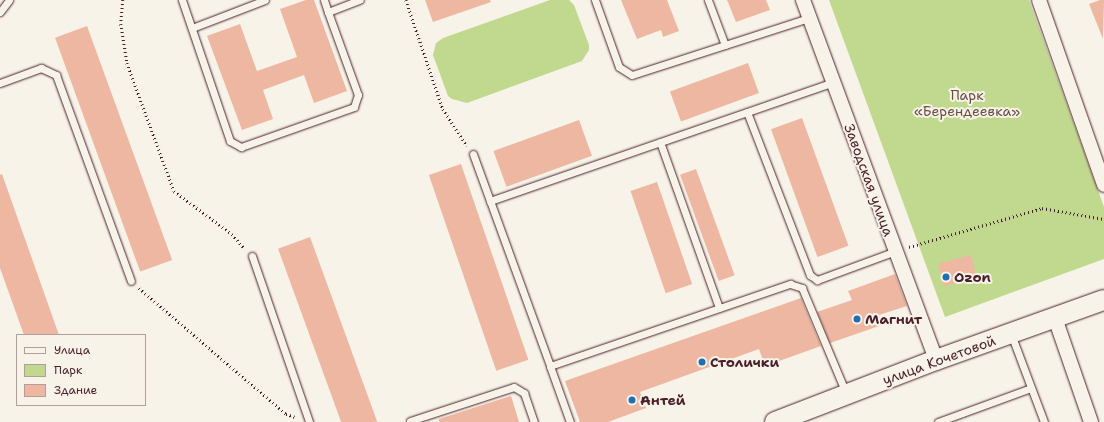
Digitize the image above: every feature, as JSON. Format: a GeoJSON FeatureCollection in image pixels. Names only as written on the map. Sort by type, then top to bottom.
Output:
{"type":"FeatureCollection","features":[{"type":"Feature","properties":{"kind":"main road","name":"улица Кочетовой"},"geometry":{"type":"LineString","coordinates":[[775,422],[936,360],[1104,300]]}},
{"type":"Feature","properties":{"kind":"street","name":"Заводская улица"},"geometry":{"type":"LineString","coordinates":[[803,0],[936,360]]}},
{"type":"Feature","properties":{"kind":"street"},"geometry":{"type":"LineString","coordinates":[[1039,0],[1104,185]]}},
{"type":"Feature","properties":{"kind":"street"},"geometry":{"type":"LineString","coordinates":[[1055,318],[1091,422]]}},
{"type":"Feature","properties":{"kind":"lane"},"geometry":{"type":"LineString","coordinates":[[0,12],[9,0]]}},
{"type":"Feature","properties":{"kind":"lane"},"geometry":{"type":"LineString","coordinates":[[182,0],[230,141],[241,147],[354,107],[358,95],[324,0]]}},
{"type":"Feature","properties":{"kind":"lane"},"geometry":{"type":"LineString","coordinates":[[192,28],[265,0]]}},
{"type":"Feature","properties":{"kind":"lane"},"geometry":{"type":"LineString","coordinates":[[328,12],[360,0]]}},
{"type":"Feature","properties":{"kind":"lane"},"geometry":{"type":"LineString","coordinates":[[596,0],[619,67],[632,75],[809,18]]}},
{"type":"Feature","properties":{"kind":"lane"},"geometry":{"type":"LineString","coordinates":[[708,0],[725,45]]}},
{"type":"Feature","properties":{"kind":"lane"},"geometry":{"type":"LineString","coordinates":[[0,83],[41,68],[56,75],[131,281]]}},
{"type":"Feature","properties":{"kind":"lane"},"geometry":{"type":"LineString","coordinates":[[490,201],[833,82]]}},
{"type":"Feature","properties":{"kind":"lane"},"geometry":{"type":"LineString","coordinates":[[747,112],[810,275],[817,280],[896,251]]}},
{"type":"Feature","properties":{"kind":"lane"},"geometry":{"type":"LineString","coordinates":[[660,142],[719,308]]}},
{"type":"Feature","properties":{"kind":"lane"},"geometry":{"type":"LineString","coordinates":[[473,154],[570,422]]}},
{"type":"Feature","properties":{"kind":"lane"},"geometry":{"type":"LineString","coordinates":[[252,256],[308,421]]}},
{"type":"Feature","properties":{"kind":"lane"},"geometry":{"type":"LineString","coordinates":[[550,366],[790,284],[802,288],[847,395]]}},
{"type":"Feature","properties":{"kind":"lane"},"geometry":{"type":"LineString","coordinates":[[1011,334],[1044,422]]}},
{"type":"Feature","properties":{"kind":"lane"},"geometry":{"type":"LineString","coordinates":[[410,421],[514,387],[524,393],[534,422]]}},
{"type":"Feature","properties":{"kind":"lane"},"geometry":{"type":"LineString","coordinates":[[938,422],[1031,388]]}},
{"type":"Feature","properties":{"kind":"path"},"geometry":{"type":"LineString","coordinates":[[123,0],[121,24],[127,62],[174,191],[232,234],[252,256]]}},
{"type":"Feature","properties":{"kind":"path"},"geometry":{"type":"LineString","coordinates":[[406,0],[443,108],[473,154]]}},
{"type":"Feature","properties":{"kind":"path"},"geometry":{"type":"LineString","coordinates":[[896,251],[1042,208],[1104,219]]}},
{"type":"Feature","properties":{"kind":"path"},"geometry":{"type":"LineString","coordinates":[[131,281],[286,414],[308,421]]}},
{"type":"Feature","properties":{"kind":"green space"},"geometry":{"type":"Polygon","coordinates":[[[550,0],[569,0],[574,5],[589,45],[589,50],[582,61],[467,103],[452,99],[448,96],[433,55],[436,43],[443,38],[550,0]]]}},
{"type":"Feature","properties":{"kind":"green space","name":"Парк «Берендеевка»"},"geometry":{"type":"Polygon","coordinates":[[[829,0],[1029,0],[1104,207],[1104,259],[945,317],[829,0]]]}},
{"type":"Feature","properties":{"kind":"building"},"geometry":{"type":"Polygon","coordinates":[[[306,0],[314,0],[347,91],[314,103],[304,75],[263,90],[273,119],[242,130],[207,36],[240,24],[257,71],[297,57],[280,9],[306,0]]]}},
{"type":"Feature","properties":{"kind":"building"},"geometry":{"type":"Polygon","coordinates":[[[425,0],[490,0],[491,2],[433,22],[425,0]]]}},
{"type":"Feature","properties":{"kind":"building"},"geometry":{"type":"Polygon","coordinates":[[[621,0],[667,0],[679,31],[663,37],[661,30],[637,39],[621,0]]]}},
{"type":"Feature","properties":{"kind":"building"},"geometry":{"type":"Polygon","coordinates":[[[727,0],[766,0],[770,10],[736,22],[727,0]]]}},
{"type":"Feature","properties":{"kind":"building"},"geometry":{"type":"Polygon","coordinates":[[[1104,0],[1103,39],[1089,4],[1104,0]]]}},
{"type":"Feature","properties":{"kind":"building"},"geometry":{"type":"Polygon","coordinates":[[[87,26],[172,260],[140,272],[55,38],[87,26]]]}},
{"type":"Feature","properties":{"kind":"building"},"geometry":{"type":"Polygon","coordinates":[[[748,63],[759,93],[681,121],[670,91],[748,63]]]}},
{"type":"Feature","properties":{"kind":"building"},"geometry":{"type":"Polygon","coordinates":[[[802,118],[849,246],[818,257],[771,129],[802,118]]]}},
{"type":"Feature","properties":{"kind":"building"},"geometry":{"type":"Polygon","coordinates":[[[579,120],[592,156],[506,187],[493,151],[579,120]]]}},
{"type":"Feature","properties":{"kind":"building"},"geometry":{"type":"Polygon","coordinates":[[[461,164],[528,360],[496,371],[429,175],[461,164]]]}},
{"type":"Feature","properties":{"kind":"building"},"geometry":{"type":"Polygon","coordinates":[[[696,169],[735,275],[719,281],[680,175],[696,169]]]}},
{"type":"Feature","properties":{"kind":"building"},"geometry":{"type":"Polygon","coordinates":[[[2,174],[59,334],[24,334],[0,268],[0,175],[2,174]]]}},
{"type":"Feature","properties":{"kind":"building"},"geometry":{"type":"Polygon","coordinates":[[[657,182],[692,284],[666,293],[631,191],[657,182]]]}},
{"type":"Feature","properties":{"kind":"building"},"geometry":{"type":"Polygon","coordinates":[[[310,237],[377,422],[341,422],[278,249],[310,237]]]}},
{"type":"Feature","properties":{"kind":"building"},"geometry":{"type":"Polygon","coordinates":[[[971,255],[977,277],[944,286],[938,264],[971,255]]]}},
{"type":"Feature","properties":{"kind":"building"},"geometry":{"type":"Polygon","coordinates":[[[895,274],[907,306],[879,315],[882,325],[830,343],[817,312],[852,300],[848,291],[895,274]]]}},
{"type":"Feature","properties":{"kind":"building"},"geometry":{"type":"Polygon","coordinates":[[[801,298],[821,346],[765,366],[759,349],[640,392],[646,408],[608,422],[580,422],[565,381],[801,298]]]}},
{"type":"Feature","properties":{"kind":"building"},"geometry":{"type":"Polygon","coordinates":[[[511,396],[519,422],[439,422],[439,419],[511,396]]]}},
{"type":"Feature","properties":{"kind":"place","name":"Ozon"},"geometry":{"type":"Point","coordinates":[946,277]}},
{"type":"Feature","properties":{"kind":"place","name":"Магнит"},"geometry":{"type":"Point","coordinates":[857,319]}},
{"type":"Feature","properties":{"kind":"place","name":"Столички"},"geometry":{"type":"Point","coordinates":[702,362]}},
{"type":"Feature","properties":{"kind":"place","name":"Антей"},"geometry":{"type":"Point","coordinates":[632,400]}}]}
